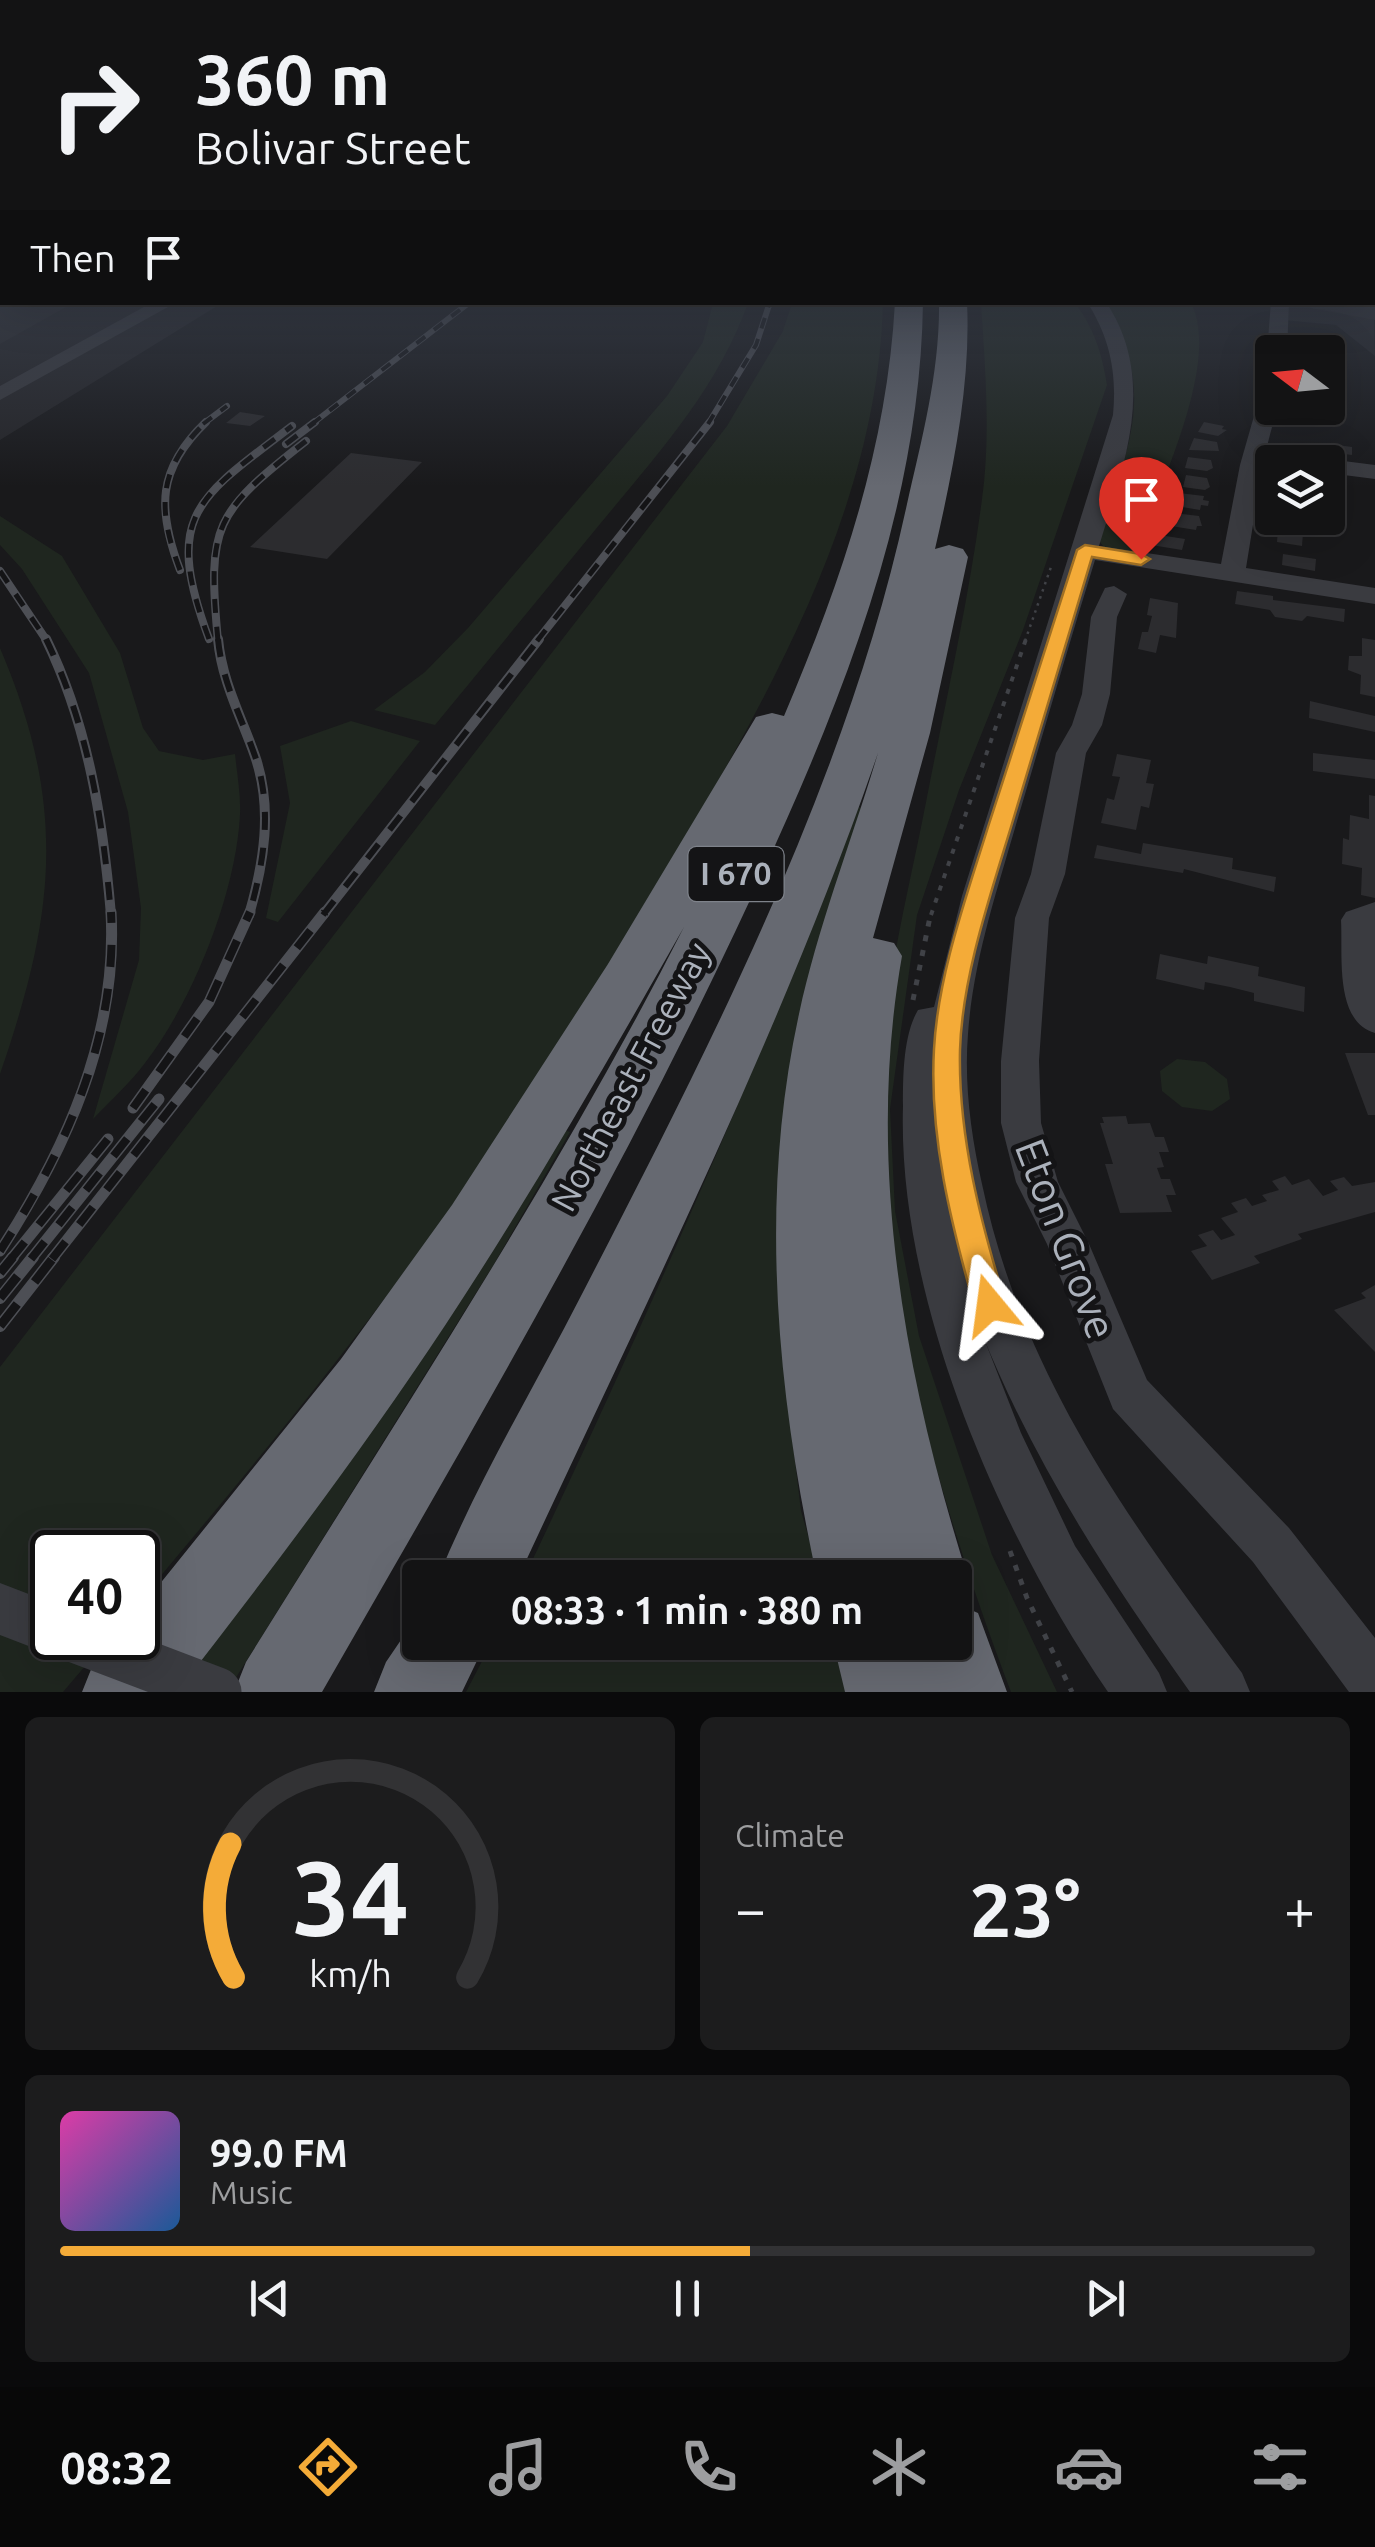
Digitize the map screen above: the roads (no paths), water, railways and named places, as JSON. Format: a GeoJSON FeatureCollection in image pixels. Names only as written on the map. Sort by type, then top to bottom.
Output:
{"type":"FeatureCollection","features":[{"type":"Feature","properties":{"kind":"highway","name":"Northeast Freeway"},"geometry":{"type":"LineString","coordinates":[[276,1692],[582,1171],[696,961],[826,669],[863,566],[895,433],[908,329]]}},
{"type":"Feature","properties":{"kind":"highway","name":"Northeast Freeway"},"geometry":{"type":"LineString","coordinates":[[487,1560],[699,1127],[799,897],[867,724],[904,604],[953,329]]}},
{"type":"Feature","properties":{"kind":"highway"},"geometry":{"type":"LineString","coordinates":[[853,1560],[820,1408],[807,1281],[809,1153],[824,1033],[847,935],[924,678],[954,534],[964,392],[955,329]]}},
{"type":"Feature","properties":{"kind":"highway"},"geometry":{"type":"LineString","coordinates":[[124,1692],[366,1381],[542,1120],[646,951],[863,566]]}},
{"type":"Feature","properties":{"kind":"highway"},"geometry":{"type":"LineString","coordinates":[[922,1560],[882,1402],[864,1251],[855,1110],[860,1034],[918,756],[924,678]]}},
{"type":"Feature","properties":{"kind":"highway"},"geometry":{"type":"LineString","coordinates":[[419,1692],[436,1660]]}},
{"type":"Feature","properties":{"kind":"highway"},"geometry":{"type":"LineString","coordinates":[[879,1660],[887,1692]]}},
{"type":"Feature","properties":{"kind":"highway"},"geometry":{"type":"LineString","coordinates":[[954,1660],[964,1692]]}},
{"type":"Feature","properties":{"kind":"street"},"geometry":{"type":"LineString","coordinates":[[0,394],[119,329]]}},
{"type":"Feature","properties":{"kind":"street"},"geometry":{"type":"LineString","coordinates":[[1110,329],[1121,350],[1127,384],[1118,444],[977,899],[951,1013],[947,1051],[952,1128],[964,1216],[990,1305],[1040,1416],[1081,1490],[1133,1570],[1222,1692]]}},
{"type":"Feature","properties":{"kind":"street"},"geometry":{"type":"LineString","coordinates":[[1232,573],[1262,425]]}},
{"type":"Feature","properties":{"kind":"street"},"geometry":{"type":"LineString","coordinates":[[1345,468],[1375,472]]}},
{"type":"Feature","properties":{"kind":"street"},"geometry":{"type":"LineString","coordinates":[[1085,550],[1375,596]]}},
{"type":"Feature","properties":{"kind":"street","name":"Eton Grove"},"geometry":{"type":"LineString","coordinates":[[1114,594],[1104,617],[1096,694],[1088,722],[1071,753],[1048,874],[1032,918],[1020,1060],[1021,1122],[1037,1182],[1068,1244],[1129,1394],[1271,1545],[1375,1682]]}},
{"type":"Feature","properties":{"kind":"street"},"geometry":{"type":"LineString","coordinates":[[977,899],[945,969],[930,1026],[921,1114],[928,1210],[951,1312],[998,1439],[1067,1582],[1140,1692]]}},
{"type":"Feature","properties":{"kind":"street"},"geometry":{"type":"LineString","coordinates":[[1375,914],[1358,920],[1366,1011],[1375,1020]]}},
{"type":"Feature","properties":{"kind":"street"},"geometry":{"type":"LineString","coordinates":[[0,1609],[30,1621]]}},
{"type":"Feature","properties":{"kind":"street"},"geometry":{"type":"LineString","coordinates":[[133,1660],[217,1692]]}},
{"type":"Feature","properties":{"kind":"railway"},"geometry":{"type":"LineString","coordinates":[[312,424],[435,329]]}},
{"type":"Feature","properties":{"kind":"railway"},"geometry":{"type":"LineString","coordinates":[[708,424],[756,345],[761,329]]}},
{"type":"Feature","properties":{"kind":"railway"},"geometry":{"type":"LineString","coordinates":[[203,424],[227,406]]}},
{"type":"Feature","properties":{"kind":"railway"},"geometry":{"type":"LineString","coordinates":[[180,570],[167,528],[166,491],[178,456],[206,422]]}},
{"type":"Feature","properties":{"kind":"railway"},"geometry":{"type":"LineString","coordinates":[[286,444],[315,422]]}},
{"type":"Feature","properties":{"kind":"railway"},"geometry":{"type":"LineString","coordinates":[[537,641],[710,422]]}},
{"type":"Feature","properties":{"kind":"railway"},"geometry":{"type":"LineString","coordinates":[[209,639],[189,564],[190,536],[197,513],[232,473],[292,426]]}},
{"type":"Feature","properties":{"kind":"railway"},"geometry":{"type":"LineString","coordinates":[[218,641],[214,571],[223,524],[252,486],[306,441]]}},
{"type":"Feature","properties":{"kind":"railway"},"geometry":{"type":"LineString","coordinates":[[0,571],[47,641]]}},
{"type":"Feature","properties":{"kind":"railway"},"geometry":{"type":"LineString","coordinates":[[218,639],[224,670],[255,756],[264,795],[262,856],[249,913]]}},
{"type":"Feature","properties":{"kind":"railway"},"geometry":{"type":"LineString","coordinates":[[323,915],[539,639]]}},
{"type":"Feature","properties":{"kind":"railway"},"geometry":{"type":"LineString","coordinates":[[47,641],[83,739],[103,844],[111,915]]}},
{"type":"Feature","properties":{"kind":"railway"},"geometry":{"type":"LineString","coordinates":[[52,1259],[325,912]]}},
{"type":"Feature","properties":{"kind":"railway"},"geometry":{"type":"LineString","coordinates":[[133,1108],[209,1002],[249,913]]}},
{"type":"Feature","properties":{"kind":"railway"},"geometry":{"type":"LineString","coordinates":[[0,1251],[46,1172],[83,1090],[106,1003],[111,915]]}},
{"type":"Feature","properties":{"kind":"railway"},"geometry":{"type":"LineString","coordinates":[[31,1259],[159,1099]]}},
{"type":"Feature","properties":{"kind":"railway"},"geometry":{"type":"LineString","coordinates":[[11,1259],[108,1139]]}},
{"type":"Feature","properties":{"kind":"railway"},"geometry":{"type":"LineString","coordinates":[[0,1273],[13,1257]]}},
{"type":"Feature","properties":{"kind":"railway"},"geometry":{"type":"LineString","coordinates":[[0,1298],[33,1257]]}},
{"type":"Feature","properties":{"kind":"railway"},"geometry":{"type":"LineString","coordinates":[[0,1326],[54,1257]]}}]}
